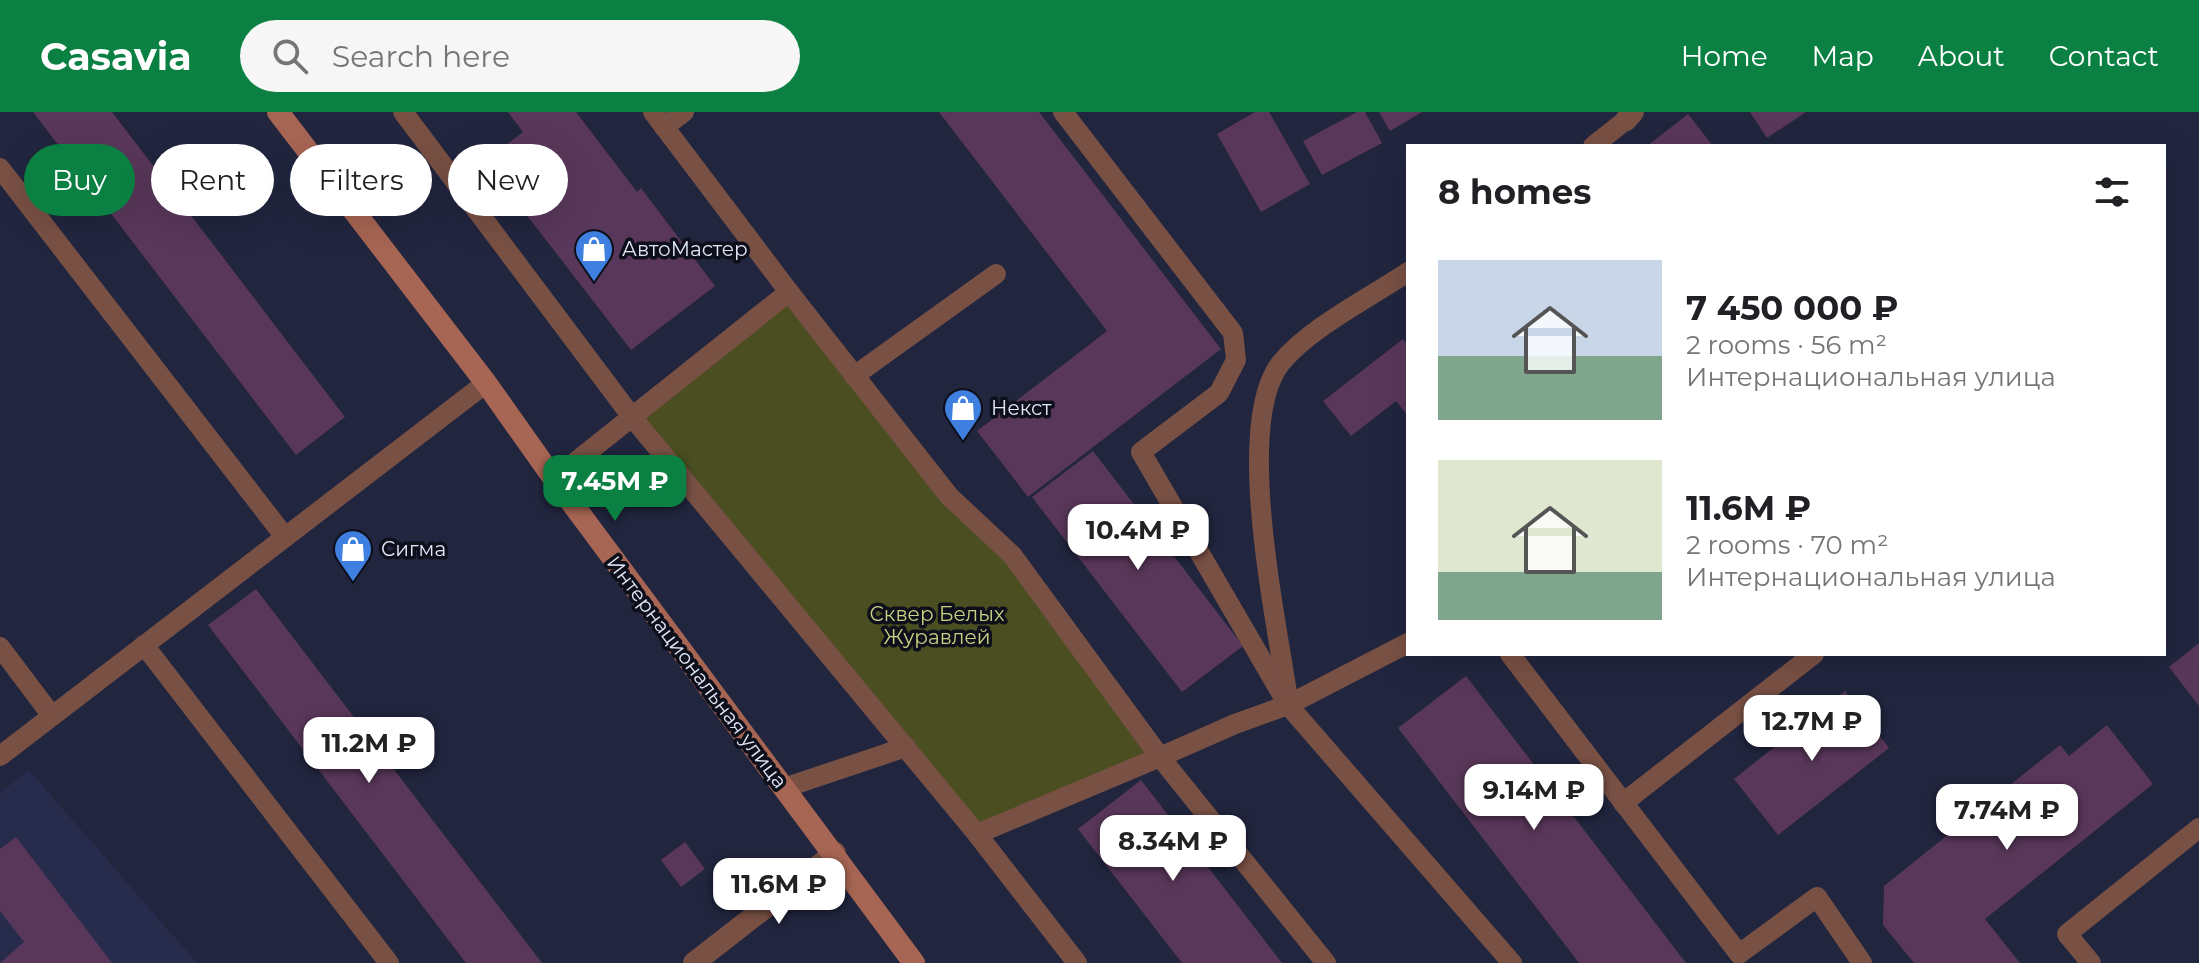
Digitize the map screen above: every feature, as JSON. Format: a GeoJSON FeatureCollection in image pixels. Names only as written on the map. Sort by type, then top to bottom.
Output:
{"type":"FeatureCollection","features":[{"type":"Feature","properties":{"kind":"main road","name":"Интернациональная улица"},"geometry":{"type":"LineString","coordinates":[[278,112],[486,383],[914,963]]}},
{"type":"Feature","properties":{"kind":"street"},"geometry":{"type":"LineString","coordinates":[[694,963],[835,853]]}},
{"type":"Feature","properties":{"kind":"lane"},"geometry":{"type":"LineString","coordinates":[[403,112],[632,417],[977,834],[1077,963]]}},
{"type":"Feature","properties":{"kind":"lane"},"geometry":{"type":"LineString","coordinates":[[684,112],[658,119],[949,496],[1012,555],[1160,757],[1326,963]]}},
{"type":"Feature","properties":{"kind":"lane"},"geometry":{"type":"LineString","coordinates":[[1063,112],[1233,333],[1236,360],[1219,393],[1141,452],[1288,705],[1512,963]]}},
{"type":"Feature","properties":{"kind":"lane"},"geometry":{"type":"LineString","coordinates":[[1595,144],[1630,116]]}},
{"type":"Feature","properties":{"kind":"lane"},"geometry":{"type":"LineString","coordinates":[[0,168],[285,537]]}},
{"type":"Feature","properties":{"kind":"lane"},"geometry":{"type":"LineString","coordinates":[[1288,705],[1259,499],[1260,411],[1278,367],[1302,341],[1406,273]]}},
{"type":"Feature","properties":{"kind":"lane"},"geometry":{"type":"LineString","coordinates":[[854,376],[996,274]]}},
{"type":"Feature","properties":{"kind":"lane"},"geometry":{"type":"LineString","coordinates":[[554,479],[789,292]]}},
{"type":"Feature","properties":{"kind":"lane"},"geometry":{"type":"LineString","coordinates":[[0,756],[486,383]]}},
{"type":"Feature","properties":{"kind":"lane"},"geometry":{"type":"LineString","coordinates":[[977,834],[1235,724],[1288,705],[1406,644]]}},
{"type":"Feature","properties":{"kind":"lane"},"geometry":{"type":"LineString","coordinates":[[144,645],[389,963]]}},
{"type":"Feature","properties":{"kind":"lane"},"geometry":{"type":"LineString","coordinates":[[0,647],[52,716]]}},
{"type":"Feature","properties":{"kind":"lane"},"geometry":{"type":"LineString","coordinates":[[1512,656],[1739,954],[1817,897],[1862,963]]}},
{"type":"Feature","properties":{"kind":"lane"},"geometry":{"type":"LineString","coordinates":[[1623,803],[1811,656]]}},
{"type":"Feature","properties":{"kind":"lane"},"geometry":{"type":"LineString","coordinates":[[784,788],[906,747]]}},
{"type":"Feature","properties":{"kind":"lane"},"geometry":{"type":"LineString","coordinates":[[2091,963],[2067,934],[2199,828]]}},
{"type":"Feature","properties":{"kind":"shaded area"},"geometry":{"type":"Polygon","coordinates":[[[29,770],[197,963],[0,963],[0,793],[29,770]]]}},
{"type":"Feature","properties":{"kind":"green space","name":"Сквер Белых Журавлей"},"geometry":{"type":"Polygon","coordinates":[[[789,292],[1012,555],[1160,757],[977,834],[632,417],[789,292]]]}},
{"type":"Feature","properties":{"kind":"building"},"geometry":{"type":"Polygon","coordinates":[[[33,112],[112,112],[151,163],[151,216],[191,216],[345,417],[296,455],[113,216],[135,216],[135,144],[58,144],[33,112]]]}},
{"type":"Feature","properties":{"kind":"building"},"geometry":{"type":"Polygon","coordinates":[[[508,112],[576,112],[637,192],[641,188],[715,286],[631,350],[527,216],[568,216],[568,144],[507,144],[523,132],[508,112]]]}},
{"type":"Feature","properties":{"kind":"building"},"geometry":{"type":"Polygon","coordinates":[[[939,112],[1039,112],[1221,349],[1028,497],[977,431],[1107,331],[939,112]]]}},
{"type":"Feature","properties":{"kind":"building"},"geometry":{"type":"Polygon","coordinates":[[[1255,112],[1269,112],[1310,184],[1261,212],[1217,134],[1255,112]]]}},
{"type":"Feature","properties":{"kind":"building"},"geometry":{"type":"Polygon","coordinates":[[[1357,112],[1365,112],[1382,143],[1322,175],[1303,141],[1357,112]]]}},
{"type":"Feature","properties":{"kind":"building"},"geometry":{"type":"Polygon","coordinates":[[[1379,112],[1422,112],[1390,131],[1379,112]]]}},
{"type":"Feature","properties":{"kind":"building"},"geometry":{"type":"Polygon","coordinates":[[[1750,112],[1806,112],[1767,138],[1750,112]]]}},
{"type":"Feature","properties":{"kind":"building"},"geometry":{"type":"Polygon","coordinates":[[[1688,114],[1711,144],[1650,144],[1688,114]]]}},
{"type":"Feature","properties":{"kind":"building"},"geometry":{"type":"Polygon","coordinates":[[[1403,339],[1406,343],[1406,414],[1396,401],[1351,436],[1323,401],[1403,339]]]}},
{"type":"Feature","properties":{"kind":"building"},"geometry":{"type":"Polygon","coordinates":[[[1093,451],[1243,646],[1182,692],[1032,497],[1093,451]]]}},
{"type":"Feature","properties":{"kind":"building"},"geometry":{"type":"Polygon","coordinates":[[[256,589],[542,963],[466,963],[208,625],[256,589]]]}},
{"type":"Feature","properties":{"kind":"building"},"geometry":{"type":"Polygon","coordinates":[[[2199,643],[2199,706],[2169,667],[2199,643]]]}},
{"type":"Feature","properties":{"kind":"building"},"geometry":{"type":"Polygon","coordinates":[[[1466,676],[1686,963],[1579,963],[1398,728],[1466,676]]]}},
{"type":"Feature","properties":{"kind":"building"},"geometry":{"type":"Polygon","coordinates":[[[1845,691],[1889,748],[1778,835],[1734,779],[1845,691]]]}},
{"type":"Feature","properties":{"kind":"building"},"geometry":{"type":"Polygon","coordinates":[[[2107,725],[2153,784],[1985,919],[2020,963],[1914,963],[1883,925],[1884,886],[2060,745],[2069,756],[2107,725]]]}},
{"type":"Feature","properties":{"kind":"building"},"geometry":{"type":"Polygon","coordinates":[[[1141,780],[1282,963],[1182,963],[1078,829],[1141,780]]]}},
{"type":"Feature","properties":{"kind":"building"},"geometry":{"type":"Polygon","coordinates":[[[16,837],[112,963],[0,963],[24,942],[0,911],[0,849],[16,837]]]}},
{"type":"Feature","properties":{"kind":"building"},"geometry":{"type":"Polygon","coordinates":[[[685,842],[705,869],[681,887],[661,860],[685,842]]]}},
{"type":"Feature","properties":{"kind":"place","name":"АвтоМастер"},"geometry":{"type":"Point","coordinates":[594,283]}},
{"type":"Feature","properties":{"kind":"place","name":"Некст"},"geometry":{"type":"Point","coordinates":[963,442]}},
{"type":"Feature","properties":{"kind":"place","name":"Сигма"},"geometry":{"type":"Point","coordinates":[353,583]}}]}
